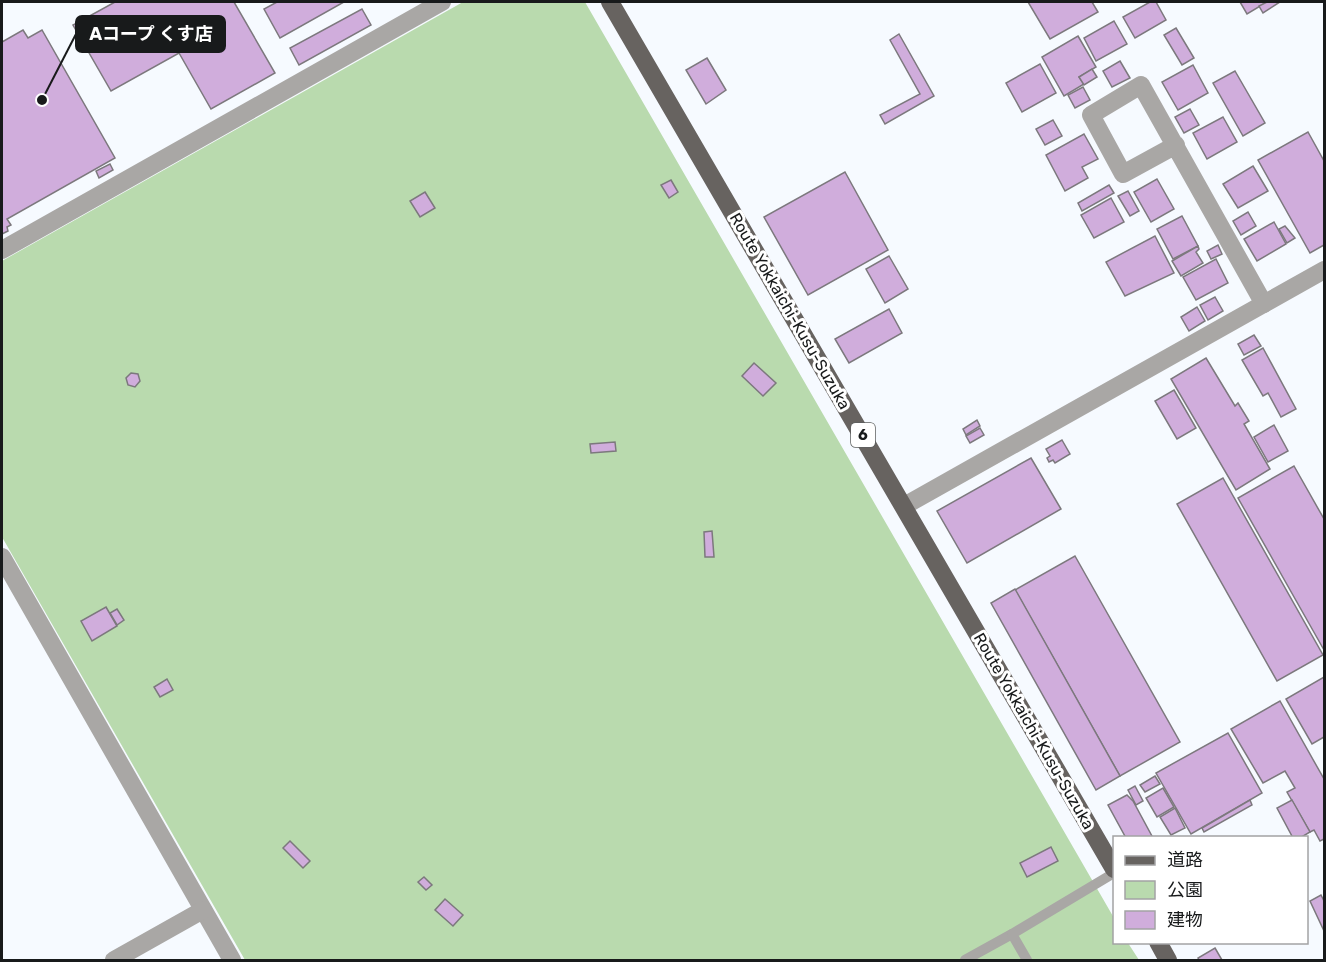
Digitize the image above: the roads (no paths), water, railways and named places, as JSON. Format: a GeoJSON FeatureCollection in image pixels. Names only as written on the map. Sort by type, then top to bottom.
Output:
{"type":"FeatureCollection","features":[{"type":"Feature","properties":{"kind":"main road","name":"Route Yokkaichi-Kusu-Suzuka"},"geometry":{"type":"LineString","coordinates":[[610,2],[1113,869]]}},
{"type":"Feature","properties":{"kind":"main road"},"geometry":{"type":"LineString","coordinates":[[1159,944],[1168,960]]}},
{"type":"Feature","properties":{"kind":"street"},"geometry":{"type":"LineString","coordinates":[[2,250],[442,2]]}},
{"type":"Feature","properties":{"kind":"street"},"geometry":{"type":"LineString","coordinates":[[1176,145],[1123,174],[1091,116],[1141,85],[1176,145],[1264,304]]}},
{"type":"Feature","properties":{"kind":"street"},"geometry":{"type":"LineString","coordinates":[[904,506],[1324,270]]}},
{"type":"Feature","properties":{"kind":"street"},"geometry":{"type":"LineString","coordinates":[[2,557],[232,960]]}},
{"type":"Feature","properties":{"kind":"street"},"geometry":{"type":"LineString","coordinates":[[114,960],[203,910]]}},
{"type":"Feature","properties":{"kind":"lane"},"geometry":{"type":"LineString","coordinates":[[966,960],[1113,872]]}},
{"type":"Feature","properties":{"kind":"lane"},"geometry":{"type":"LineString","coordinates":[[1012,934],[1027,960]]}},
{"type":"Feature","properties":{"kind":"place","name":"Aコープ くす店"},"geometry":{"type":"Point","coordinates":[42,100]}}]}
